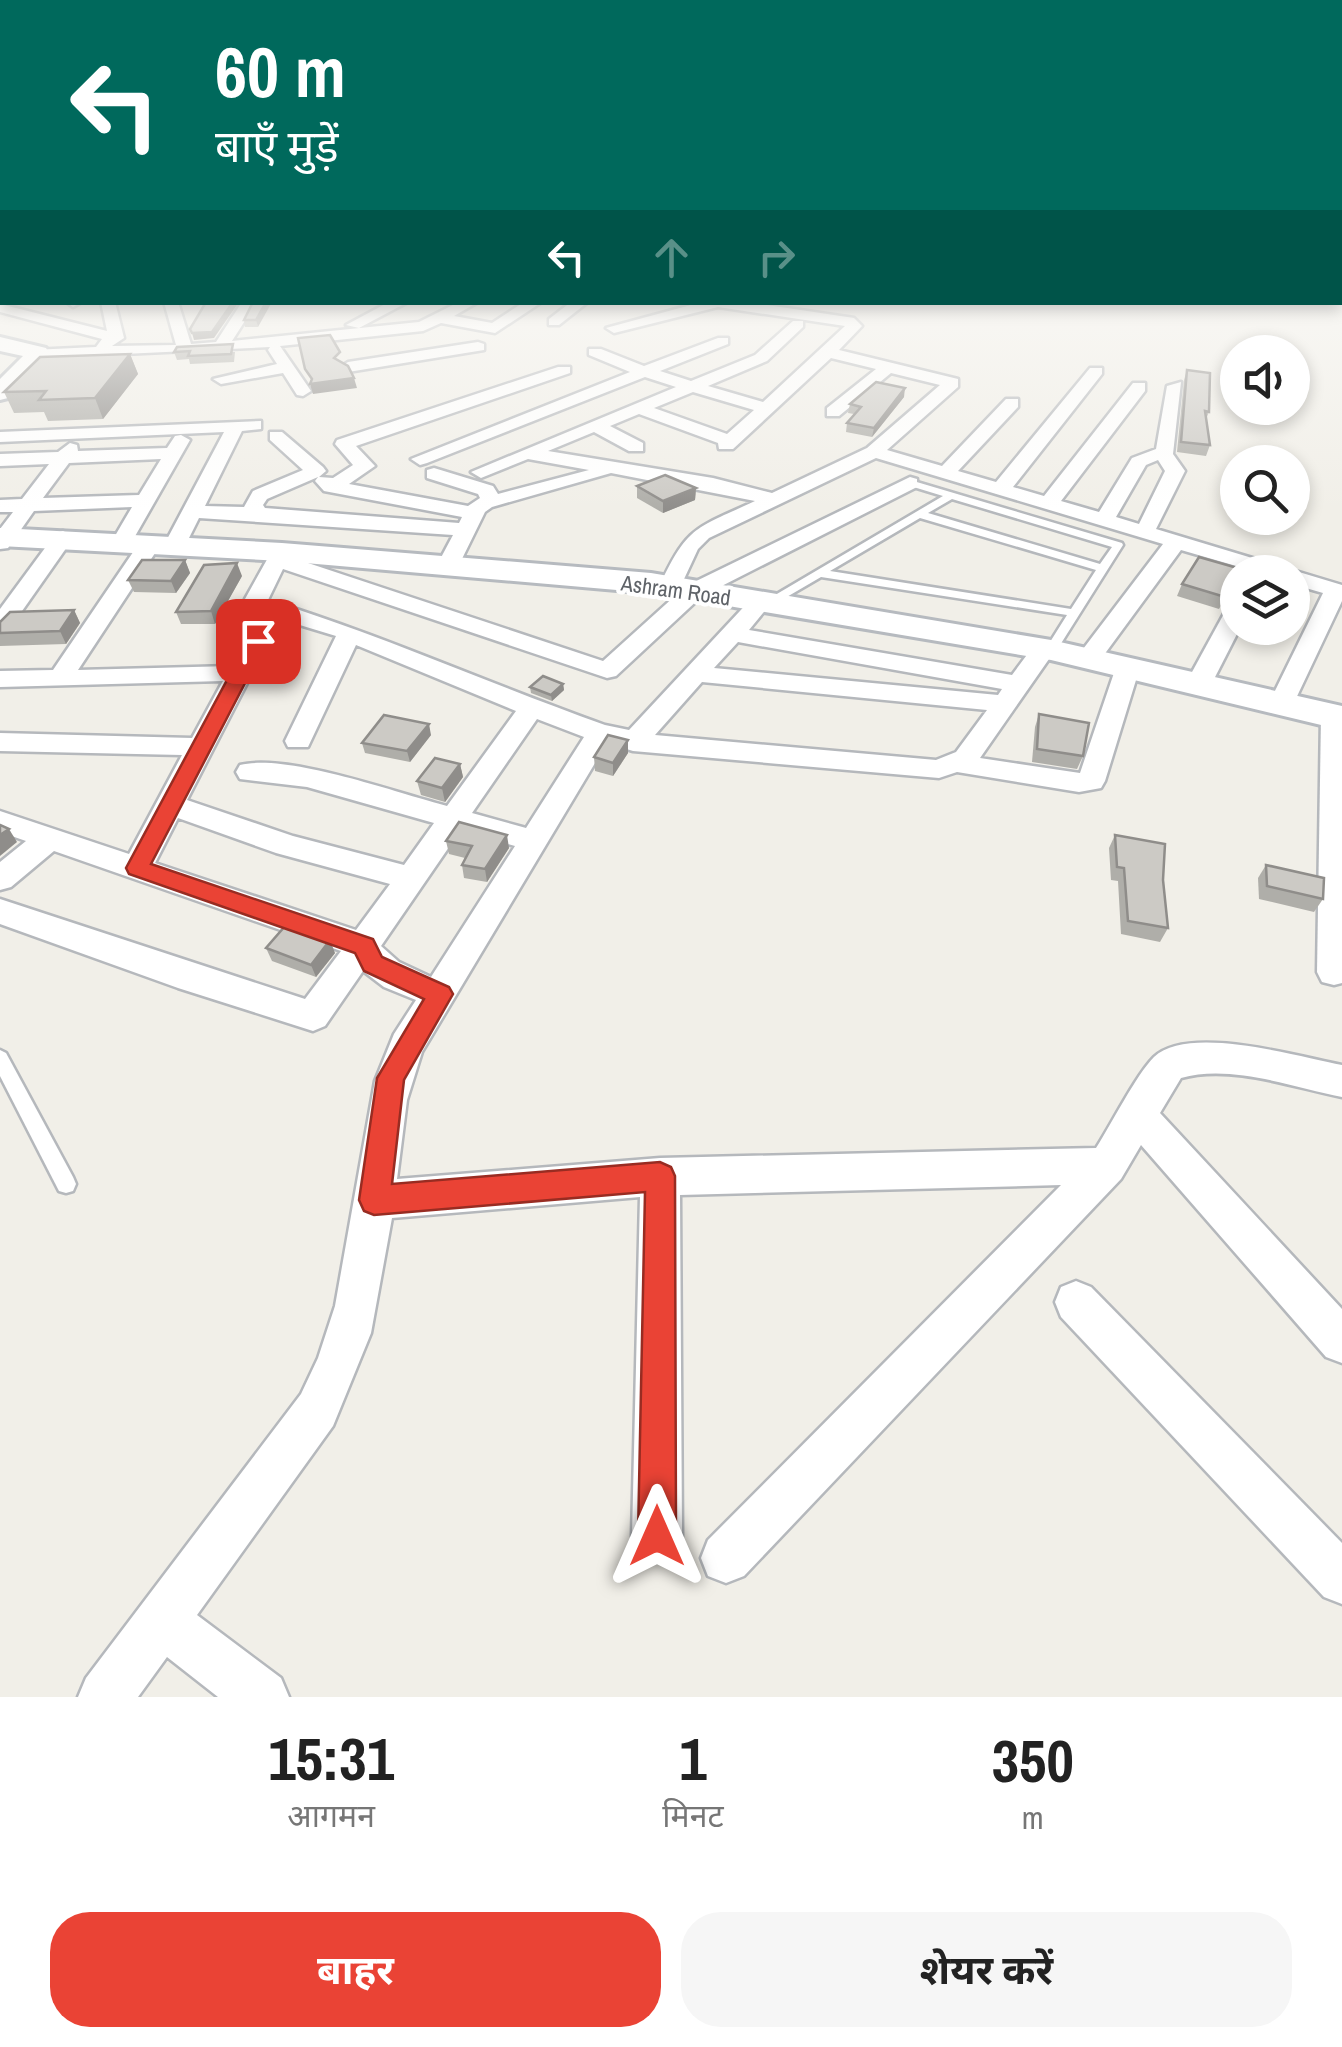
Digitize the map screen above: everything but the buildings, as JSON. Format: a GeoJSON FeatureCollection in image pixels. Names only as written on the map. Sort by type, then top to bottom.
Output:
{"type":"FeatureCollection","features":[{"type":"Feature","properties":{"kind":"street"},"geometry":{"type":"LineString","coordinates":[[31,352],[81,352]]}},
{"type":"Feature","properties":{"kind":"street"},"geometry":{"type":"LineString","coordinates":[[278,352],[303,391]]}},
{"type":"Feature","properties":{"kind":"street"},"geometry":{"type":"LineString","coordinates":[[336,352],[352,373],[453,352]]}},
{"type":"Feature","properties":{"kind":"street"},"geometry":{"type":"LineString","coordinates":[[595,352],[645,372],[764,408]]}},
{"type":"Feature","properties":{"kind":"street"},"geometry":{"type":"LineString","coordinates":[[447,567],[486,490],[427,466],[695,352]]}},
{"type":"Feature","properties":{"kind":"street"},"geometry":{"type":"LineString","coordinates":[[481,472],[696,388],[769,352]]}},
{"type":"Feature","properties":{"kind":"street"},"geometry":{"type":"LineString","coordinates":[[642,409],[728,443],[828,352]]}},
{"type":"Feature","properties":{"kind":"street"},"geometry":{"type":"LineString","coordinates":[[682,589],[695,540],[771,499],[874,452],[952,384],[838,352]]}},
{"type":"Feature","properties":{"kind":"street"},"geometry":{"type":"LineString","coordinates":[[1,391],[38,354]]}},
{"type":"Feature","properties":{"kind":"street"},"geometry":{"type":"LineString","coordinates":[[833,412],[888,366]]}},
{"type":"Feature","properties":{"kind":"street"},"geometry":{"type":"LineString","coordinates":[[220,379],[287,367]]}},
{"type":"Feature","properties":{"kind":"street"},"geometry":{"type":"LineString","coordinates":[[331,487],[365,466],[344,444],[564,370]]}},
{"type":"Feature","properties":{"kind":"street"},"geometry":{"type":"LineString","coordinates":[[1000,490],[1096,371]]}},
{"type":"Feature","properties":{"kind":"street"},"geometry":{"type":"LineString","coordinates":[[1144,532],[1163,502],[1175,471],[1164,454],[1176,386]]}},
{"type":"Feature","properties":{"kind":"street"},"geometry":{"type":"LineString","coordinates":[[1048,506],[1138,387]]}},
{"type":"Feature","properties":{"kind":"street"},"geometry":{"type":"LineString","coordinates":[[949,484],[1012,403]]}},
{"type":"Feature","properties":{"kind":"street"},"geometry":{"type":"LineString","coordinates":[[0,436],[246,426],[192,512],[149,544],[61,676]]}},
{"type":"Feature","properties":{"kind":"street"},"geometry":{"type":"LineString","coordinates":[[596,426],[636,447]]}},
{"type":"Feature","properties":{"kind":"street"},"geometry":{"type":"LineString","coordinates":[[149,544],[146,501],[187,429]]}},
{"type":"Feature","properties":{"kind":"street"},"geometry":{"type":"LineString","coordinates":[[1,531],[29,505],[82,433]]}},
{"type":"Feature","properties":{"kind":"street"},"geometry":{"type":"LineString","coordinates":[[276,436],[331,487],[476,515]]}},
{"type":"Feature","properties":{"kind":"street"},"geometry":{"type":"LineString","coordinates":[[874,452],[949,484],[1000,490],[1220,556]]}},
{"type":"Feature","properties":{"kind":"street"},"geometry":{"type":"LineString","coordinates":[[1,531],[29,505],[174,453]]}},
{"type":"Feature","properties":{"kind":"street"},"geometry":{"type":"LineString","coordinates":[[528,454],[713,484],[771,499]]}},
{"type":"Feature","properties":{"kind":"street"},"geometry":{"type":"LineString","coordinates":[[1104,520],[1138,462],[1147,456],[1164,454]]}},
{"type":"Feature","properties":{"kind":"street"},"geometry":{"type":"LineString","coordinates":[[4,465],[64,458],[146,501]]}},
{"type":"Feature","properties":{"kind":"street"},"geometry":{"type":"LineString","coordinates":[[192,512],[476,515],[616,468]]}},
{"type":"Feature","properties":{"kind":"street"},"geometry":{"type":"LineString","coordinates":[[258,514],[253,504],[260,495],[316,472]]}},
{"type":"Feature","properties":{"kind":"street"},"geometry":{"type":"LineString","coordinates":[[910,483],[682,589],[607,672],[280,556],[256,602],[350,633],[453,679],[617,738],[928,770],[966,758],[1048,649]]}},
{"type":"Feature","properties":{"kind":"street","name":"Ashram Road"},"geometry":{"type":"LineString","coordinates":[[1,531],[682,589],[1048,649],[1338,717]]}},
{"type":"Feature","properties":{"kind":"street"},"geometry":{"type":"LineString","coordinates":[[0,626],[62,538]]}},
{"type":"Feature","properties":{"kind":"street"},"geometry":{"type":"LineString","coordinates":[[1089,658],[1176,541]]}},
{"type":"Feature","properties":{"kind":"street"},"geometry":{"type":"LineString","coordinates":[[1282,703],[1339,591],[1310,582]]}},
{"type":"Feature","properties":{"kind":"street"},"geometry":{"type":"LineString","coordinates":[[105,1697],[317,1410],[336,1376],[348,1345],[391,1078],[440,994],[536,841],[617,738],[695,674],[764,603]]}},
{"type":"Feature","properties":{"kind":"street"},"geometry":{"type":"LineString","coordinates":[[138,868],[274,610]]}},
{"type":"Feature","properties":{"kind":"street"},"geometry":{"type":"LineString","coordinates":[[298,742],[350,633]]}},
{"type":"Feature","properties":{"kind":"street"},"geometry":{"type":"LineString","coordinates":[[732,634],[1012,694]]}},
{"type":"Feature","properties":{"kind":"street"},"geometry":{"type":"LineString","coordinates":[[1199,683],[1220,644]]}},
{"type":"Feature","properties":{"kind":"street"},"geometry":{"type":"LineString","coordinates":[[957,763],[1079,783],[1091,781],[1128,666]]}},
{"type":"Feature","properties":{"kind":"street"},"geometry":{"type":"LineString","coordinates":[[0,679],[242,672]]}},
{"type":"Feature","properties":{"kind":"street"},"geometry":{"type":"LineString","coordinates":[[695,674],[1012,694]]}},
{"type":"Feature","properties":{"kind":"street"},"geometry":{"type":"LineString","coordinates":[[0,912],[312,1016],[532,708]]}},
{"type":"Feature","properties":{"kind":"street"},"geometry":{"type":"LineString","coordinates":[[1334,972],[1338,717]]}},
{"type":"Feature","properties":{"kind":"street"},"geometry":{"type":"LineString","coordinates":[[0,742],[202,747]]}},
{"type":"Feature","properties":{"kind":"street"},"geometry":{"type":"LineString","coordinates":[[250,772],[318,781],[536,841]]}},
{"type":"Feature","properties":{"kind":"street"},"geometry":{"type":"LineString","coordinates":[[173,806],[413,879]]}},
{"type":"Feature","properties":{"kind":"street"},"geometry":{"type":"LineString","coordinates":[[0,820],[364,946],[373,964],[440,994]]}},
{"type":"Feature","properties":{"kind":"street"},"geometry":{"type":"LineString","coordinates":[[0,880],[50,838]]}},
{"type":"Feature","properties":{"kind":"street"},"geometry":{"type":"LineString","coordinates":[[726,1558],[1107,1166],[1168,1067],[1190,1058],[1342,1081]]}},
{"type":"Feature","properties":{"kind":"street"},"geometry":{"type":"LineString","coordinates":[[1138,1115],[1342,1341]]}},
{"type":"Feature","properties":{"kind":"street"},"geometry":{"type":"LineString","coordinates":[[374,1200],[660,1176],[1107,1166]]}},
{"type":"Feature","properties":{"kind":"street"},"geometry":{"type":"LineString","coordinates":[[657,1536],[660,1176]]}},
{"type":"Feature","properties":{"kind":"street"},"geometry":{"type":"LineString","coordinates":[[1076,1302],[1342,1579]]}},
{"type":"Feature","properties":{"kind":"street"},"geometry":{"type":"LineString","coordinates":[[163,1622],[262,1697]]}},
{"type":"Feature","properties":{"kind":"lane"},"geometry":{"type":"LineString","coordinates":[[910,483],[949,484],[1115,542],[1117,548],[1104,569],[1048,649]]}},
{"type":"Feature","properties":{"kind":"lane"},"geometry":{"type":"LineString","coordinates":[[764,603],[918,514],[949,484]]}},
{"type":"Feature","properties":{"kind":"lane"},"geometry":{"type":"LineString","coordinates":[[918,514],[1104,569]]}},
{"type":"Feature","properties":{"kind":"lane"},"geometry":{"type":"LineString","coordinates":[[819,574],[1074,613]]}},
{"type":"Feature","properties":{"kind":"lane"},"geometry":{"type":"LineString","coordinates":[[0,1058],[66,1184]]}},
{"type":"Feature","properties":{"kind":"route"},"geometry":{"type":"LineString","coordinates":[[258,641],[138,868],[364,946],[373,964],[392,976],[440,994],[391,1078],[374,1200],[660,1176],[657,1536]]}}]}
